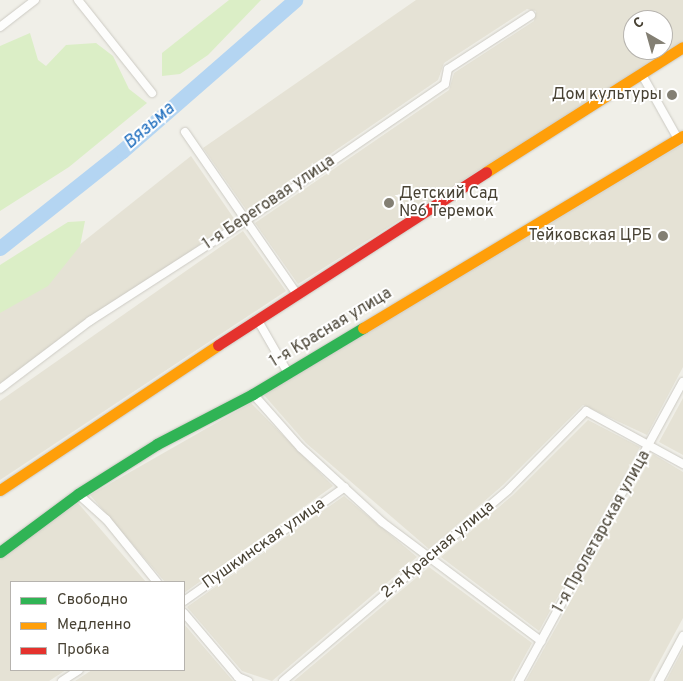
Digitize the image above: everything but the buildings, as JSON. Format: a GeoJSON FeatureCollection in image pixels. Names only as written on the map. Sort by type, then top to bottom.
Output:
{"type":"FeatureCollection","features":[{"type":"Feature","properties":{"kind":"street"},"geometry":{"type":"LineString","coordinates":[[0,27],[35,0]]}},
{"type":"Feature","properties":{"kind":"street"},"geometry":{"type":"LineString","coordinates":[[78,0],[152,93]]}},
{"type":"Feature","properties":{"kind":"street","name":"1-я Береговая улица"},"geometry":{"type":"LineString","coordinates":[[0,389],[90,321],[245,221],[445,84],[448,69],[531,15]]}},
{"type":"Feature","properties":{"kind":"street"},"geometry":{"type":"LineString","coordinates":[[0,490],[296,293],[683,47]]}},
{"type":"Feature","properties":{"kind":"street"},"geometry":{"type":"LineString","coordinates":[[641,73],[680,138]]}},
{"type":"Feature","properties":{"kind":"street"},"geometry":{"type":"LineString","coordinates":[[184,132],[296,293]]}},
{"type":"Feature","properties":{"kind":"street","name":"1-я Красная улица"},"geometry":{"type":"LineString","coordinates":[[0,552],[78,494],[156,444],[253,394],[680,138]]}},
{"type":"Feature","properties":{"kind":"street"},"geometry":{"type":"LineString","coordinates":[[257,319],[288,373]]}},
{"type":"Feature","properties":{"kind":"street","name":"1-я Пролетарская улица"},"geometry":{"type":"LineString","coordinates":[[519,681],[683,382]]}},
{"type":"Feature","properties":{"kind":"street"},"geometry":{"type":"LineString","coordinates":[[253,394],[301,448],[345,486],[382,522],[541,641]]}},
{"type":"Feature","properties":{"kind":"street","name":"2-я Красная улица"},"geometry":{"type":"LineString","coordinates":[[283,681],[508,490],[586,411],[650,444]]}},
{"type":"Feature","properties":{"kind":"street"},"geometry":{"type":"LineString","coordinates":[[650,444],[683,464]]}},
{"type":"Feature","properties":{"kind":"street","name":"Пушкинская улица"},"geometry":{"type":"LineString","coordinates":[[185,600],[345,486]]}},
{"type":"Feature","properties":{"kind":"street"},"geometry":{"type":"LineString","coordinates":[[78,494],[106,519],[156,581]]}},
{"type":"Feature","properties":{"kind":"street"},"geometry":{"type":"LineString","coordinates":[[185,614],[238,677],[248,681]]}},
{"type":"Feature","properties":{"kind":"street"},"geometry":{"type":"LineString","coordinates":[[659,681],[683,636]]}},
{"type":"Feature","properties":{"kind":"street"},"geometry":{"type":"LineString","coordinates":[[62,681],[77,671]]}},
{"type":"Feature","properties":{"kind":"shaded area"},"geometry":{"type":"Polygon","coordinates":[[[416,0],[683,0],[683,42],[673,48],[673,10],[623,10],[623,60],[654,60],[298,284],[255,223],[449,90],[454,73],[534,21],[536,11],[527,9],[444,63],[438,80],[247,211],[203,148],[416,0]]]}},
{"type":"Feature","properties":{"kind":"shaded area"},"geometry":{"type":"Polygon","coordinates":[[[683,144],[683,367],[647,435],[583,405],[503,485],[429,549],[306,443],[264,395],[683,144]]]}},
{"type":"Feature","properties":{"kind":"shaded area"},"geometry":{"type":"Polygon","coordinates":[[[191,156],[235,220],[0,384],[0,308],[191,156]]]}},
{"type":"Feature","properties":{"kind":"shaded area"},"geometry":{"type":"Polygon","coordinates":[[[243,231],[286,291],[0,480],[0,401],[243,231]]]}},
{"type":"Feature","properties":{"kind":"shaded area"},"geometry":{"type":"Polygon","coordinates":[[[683,398],[683,455],[659,442],[683,398]]]}},
{"type":"Feature","properties":{"kind":"shaded area"},"geometry":{"type":"Polygon","coordinates":[[[251,403],[333,486],[185,592],[185,581],[164,581],[90,495],[251,403]]]}},
{"type":"Feature","properties":{"kind":"shaded area"},"geometry":{"type":"Polygon","coordinates":[[[588,420],[640,447],[539,631],[441,557],[513,495],[588,420]]]}},
{"type":"Feature","properties":{"kind":"shaded area"},"geometry":{"type":"Polygon","coordinates":[[[653,454],[683,472],[683,618],[649,681],[526,681],[653,454]]]}},
{"type":"Feature","properties":{"kind":"shaded area"},"geometry":{"type":"Polygon","coordinates":[[[344,496],[417,557],[272,681],[242,671],[187,607],[344,496]]]}},
{"type":"Feature","properties":{"kind":"shaded area"},"geometry":{"type":"Polygon","coordinates":[[[78,503],[145,581],[10,581],[10,671],[64,671],[49,681],[0,681],[0,558],[78,503]]]}},
{"type":"Feature","properties":{"kind":"shaded area"},"geometry":{"type":"Polygon","coordinates":[[[429,567],[532,643],[511,681],[294,681],[429,567]]]}},
{"type":"Feature","properties":{"kind":"shaded area"},"geometry":{"type":"Polygon","coordinates":[[[185,625],[233,681],[75,681],[90,671],[185,671],[185,625]]]}},
{"type":"Feature","properties":{"kind":"shaded area"},"geometry":{"type":"Polygon","coordinates":[[[683,649],[683,681],[666,681],[683,649]]]}},
{"type":"Feature","properties":{"kind":"green space"},"geometry":{"type":"Polygon","coordinates":[[[229,0],[261,0],[208,55],[180,74],[162,76],[162,53],[229,0]]]}},
{"type":"Feature","properties":{"kind":"green space"},"geometry":{"type":"Polygon","coordinates":[[[30,33],[38,60],[46,66],[66,45],[96,43],[113,56],[129,89],[147,103],[69,167],[0,211],[0,46],[30,33]]]}},
{"type":"Feature","properties":{"kind":"green space"},"geometry":{"type":"Polygon","coordinates":[[[85,221],[80,246],[48,286],[0,313],[0,265],[68,222],[85,221]]]}},
{"type":"Feature","properties":{"kind":"waterway","name":"Вязьма"},"geometry":{"type":"LineString","coordinates":[[0,248],[122,151],[295,0]]}},
{"type":"Feature","properties":{"kind":"traffic: fast"},"geometry":{"type":"LineString","coordinates":[[0,552],[78,494],[157,444],[253,394],[363,328]]}},
{"type":"Feature","properties":{"kind":"traffic: slow"},"geometry":{"type":"LineString","coordinates":[[486,172],[683,47]]}},
{"type":"Feature","properties":{"kind":"traffic: slow"},"geometry":{"type":"LineString","coordinates":[[363,328],[683,136]]}},
{"type":"Feature","properties":{"kind":"traffic: slow"},"geometry":{"type":"LineString","coordinates":[[0,490],[218,345]]}},
{"type":"Feature","properties":{"kind":"traffic: jam"},"geometry":{"type":"LineString","coordinates":[[218,345],[486,172]]}},
{"type":"Feature","properties":{"kind":"place","name":"Дом культуры"},"geometry":{"type":"Point","coordinates":[672,95]}},
{"type":"Feature","properties":{"kind":"place","name":"Детский Сад №6 Теремок"},"geometry":{"type":"Point","coordinates":[389,203]}},
{"type":"Feature","properties":{"kind":"place","name":"Тейковская ЦРБ"},"geometry":{"type":"Point","coordinates":[663,236]}}]}
